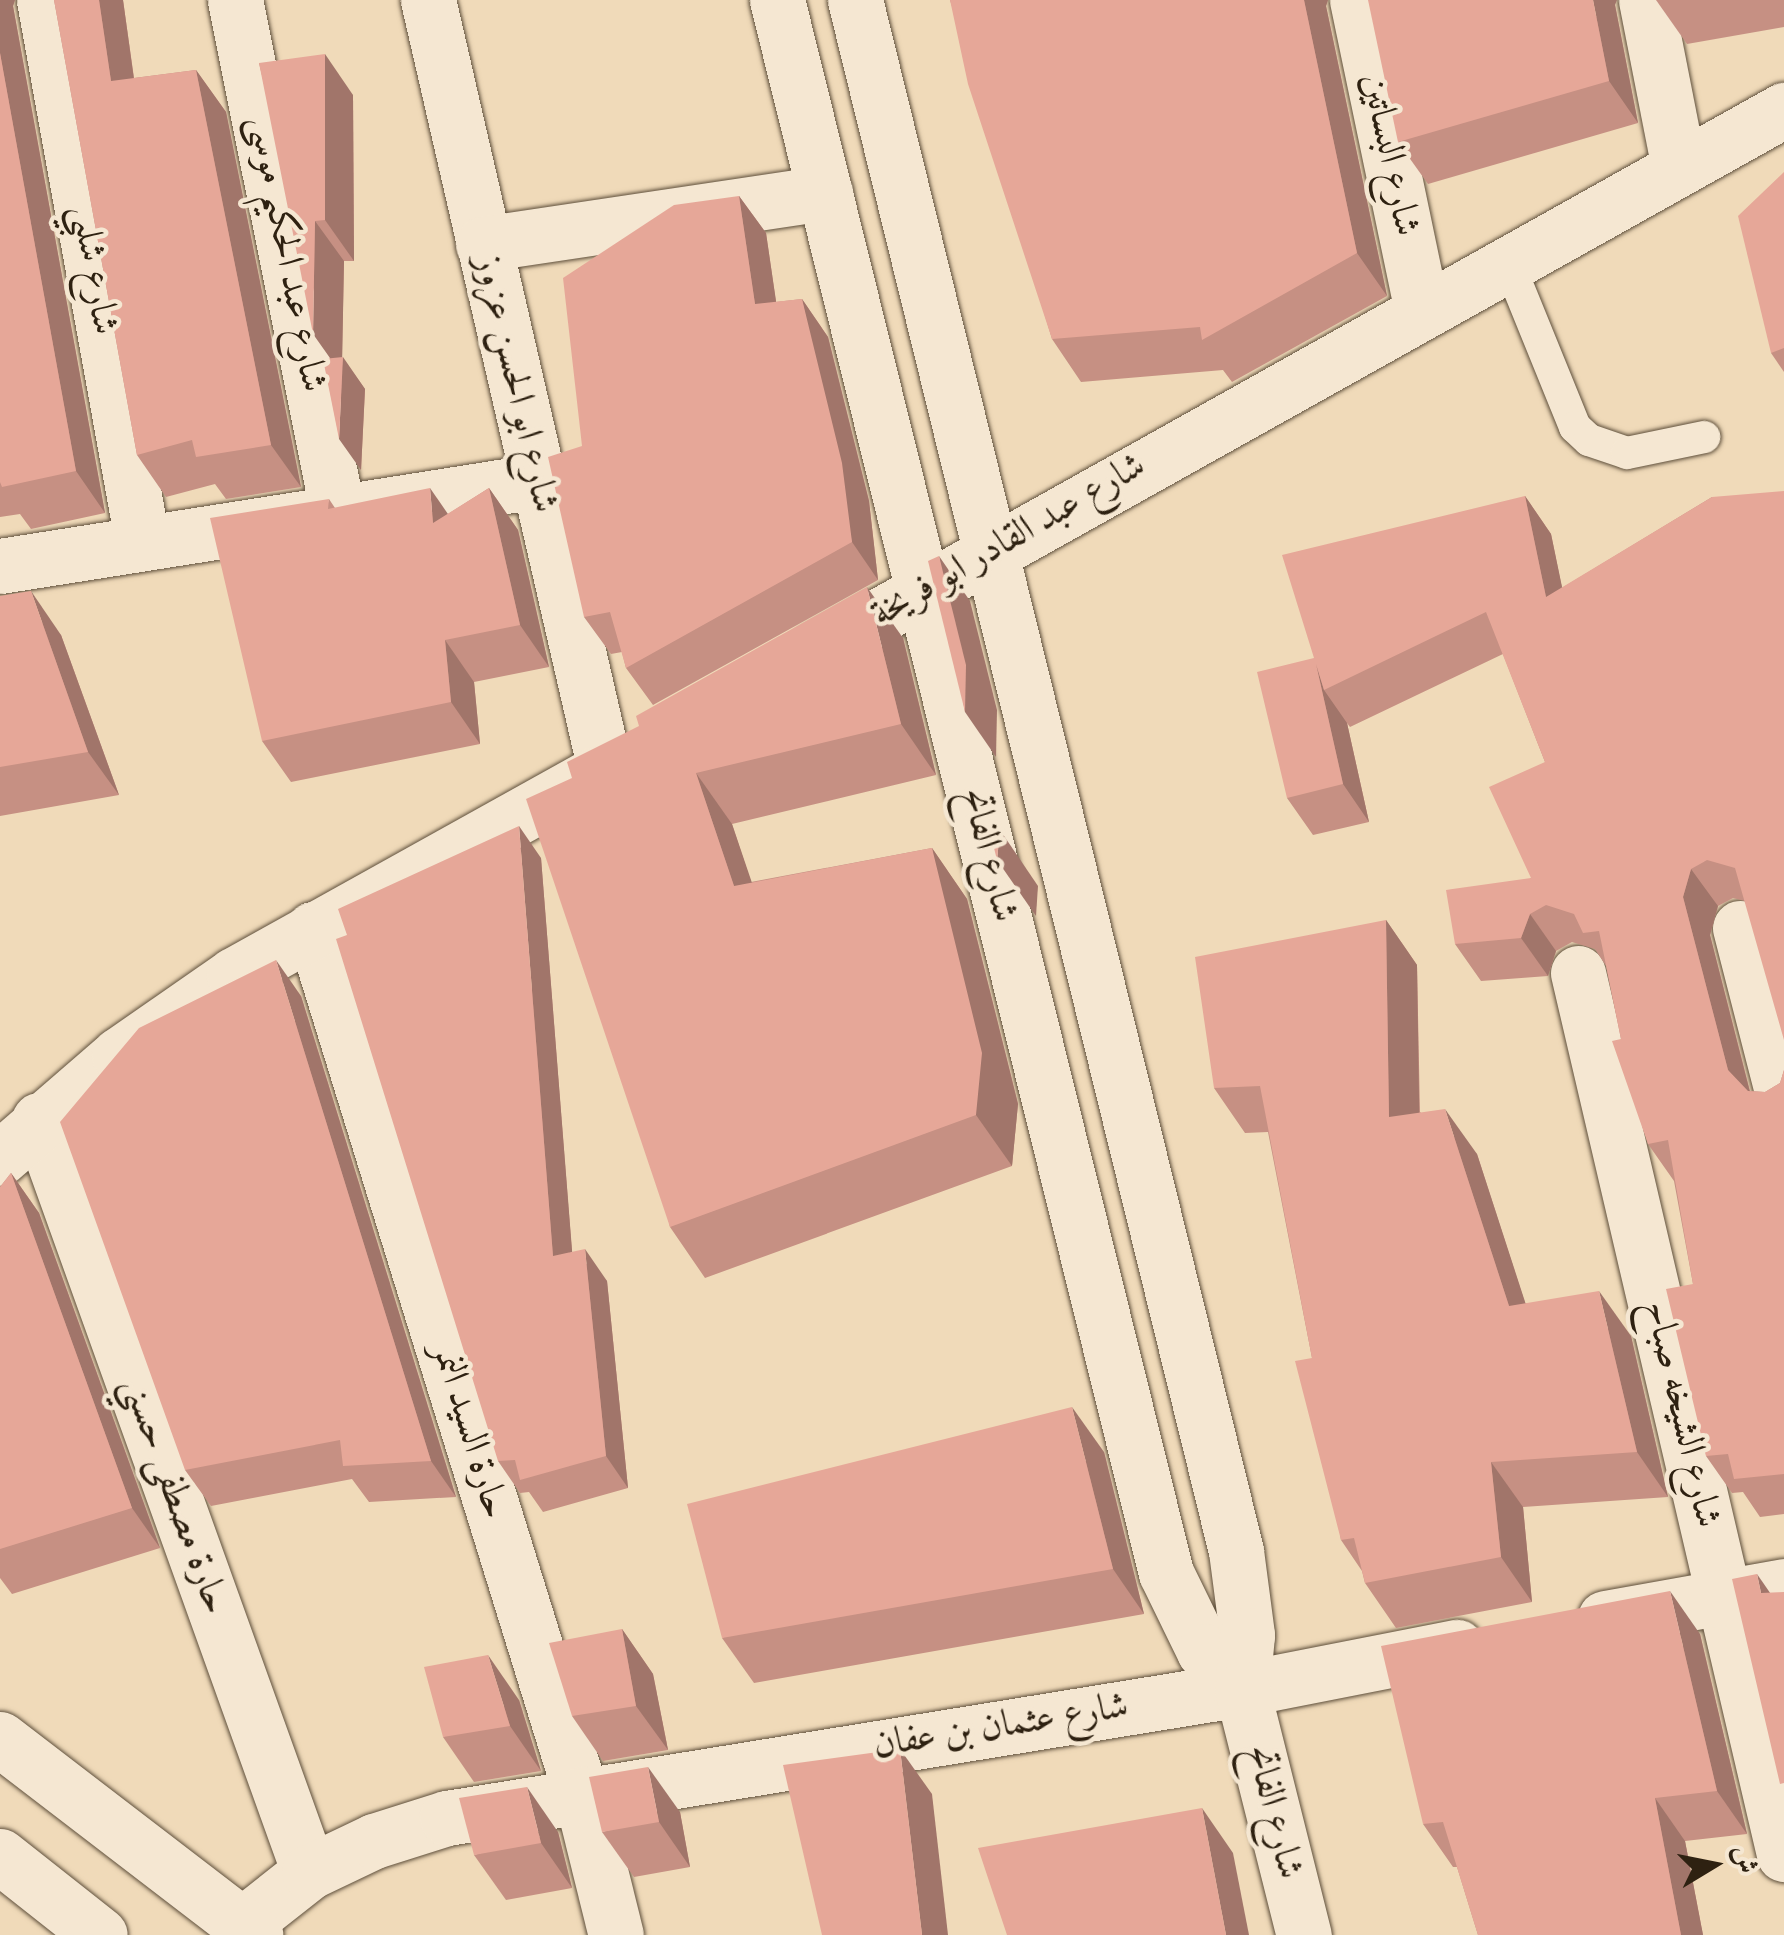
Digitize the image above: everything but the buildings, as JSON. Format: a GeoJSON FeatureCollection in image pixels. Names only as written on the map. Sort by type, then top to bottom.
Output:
{"type":"FeatureCollection","features":[{"type":"Feature","properties":{"kind":"street","name":"شارع شلبي"},"geometry":{"type":"LineString","coordinates":[[44,0],[142,540]]}},
{"type":"Feature","properties":{"kind":"street","name":"شارع عبد الحكيم موسى"},"geometry":{"type":"LineString","coordinates":[[234,0],[336,509]]}},
{"type":"Feature","properties":{"kind":"street","name":"شارع ابو الحسن عزوز"},"geometry":{"type":"LineString","coordinates":[[428,0],[605,768]]}},
{"type":"Feature","properties":{"kind":"street","name":"شارع الفاتح"},"geometry":{"type":"LineString","coordinates":[[777,0],[861,333],[866,380],[923,591],[1166,1574],[1204,1651],[1242,1689]]}},
{"type":"Feature","properties":{"kind":"street","name":"شارع الفاتح"},"geometry":{"type":"LineString","coordinates":[[855,0],[1236,1551],[1246,1635],[1242,1689],[1304,1935]]}},
{"type":"Feature","properties":{"kind":"street","name":"شارع البساتين"},"geometry":{"type":"LineString","coordinates":[[1357,0],[1422,310]]}},
{"type":"Feature","properties":{"kind":"street"},"geometry":{"type":"LineString","coordinates":[[1646,0],[1679,168]]}},
{"type":"Feature","properties":{"kind":"street","name":"شارع عبد القادر ابو فريخة"},"geometry":{"type":"LineString","coordinates":[[772,675],[923,591],[989,549],[1784,110]]}},
{"type":"Feature","properties":{"kind":"street"},"geometry":{"type":"LineString","coordinates":[[484,244],[825,193]]}},
{"type":"Feature","properties":{"kind":"street"},"geometry":{"type":"LineString","coordinates":[[0,566],[336,509],[537,481]]}},
{"type":"Feature","properties":{"kind":"street"},"geometry":{"type":"LineString","coordinates":[[0,1158],[39,1120],[220,985],[313,929],[656,740]]}},
{"type":"Feature","properties":{"kind":"street"},"geometry":{"type":"LineString","coordinates":[[1740,928],[1784,1098]]}},
{"type":"Feature","properties":{"kind":"street","name":"حارة السيد النمر"},"geometry":{"type":"LineString","coordinates":[[313,929],[581,1794],[616,1935]]}},
{"type":"Feature","properties":{"kind":"street","name":"شارع الشيخه صباح"},"geometry":{"type":"LineString","coordinates":[[1578,973],[1784,1854]]}},
{"type":"Feature","properties":{"kind":"street","name":"حارة مصطفى حسني"},"geometry":{"type":"LineString","coordinates":[[39,1120],[308,1872]]}},
{"type":"Feature","properties":{"kind":"street","name":"شارع عثمان بن عفان"},"geometry":{"type":"LineString","coordinates":[[249,1930],[308,1872],[374,1841],[447,1818],[1242,1689],[1784,1586]]}},
{"type":"Feature","properties":{"kind":"street"},"geometry":{"type":"LineString","coordinates":[[0,1739],[249,1930]]}},
{"type":"Feature","properties":{"kind":"street"},"geometry":{"type":"LineString","coordinates":[[0,1856],[100,1935]]}},
{"type":"Feature","properties":{"kind":"lane"},"geometry":{"type":"LineString","coordinates":[[1508,262],[1576,427],[1589,440],[1627,453],[1704,437]]}}]}
